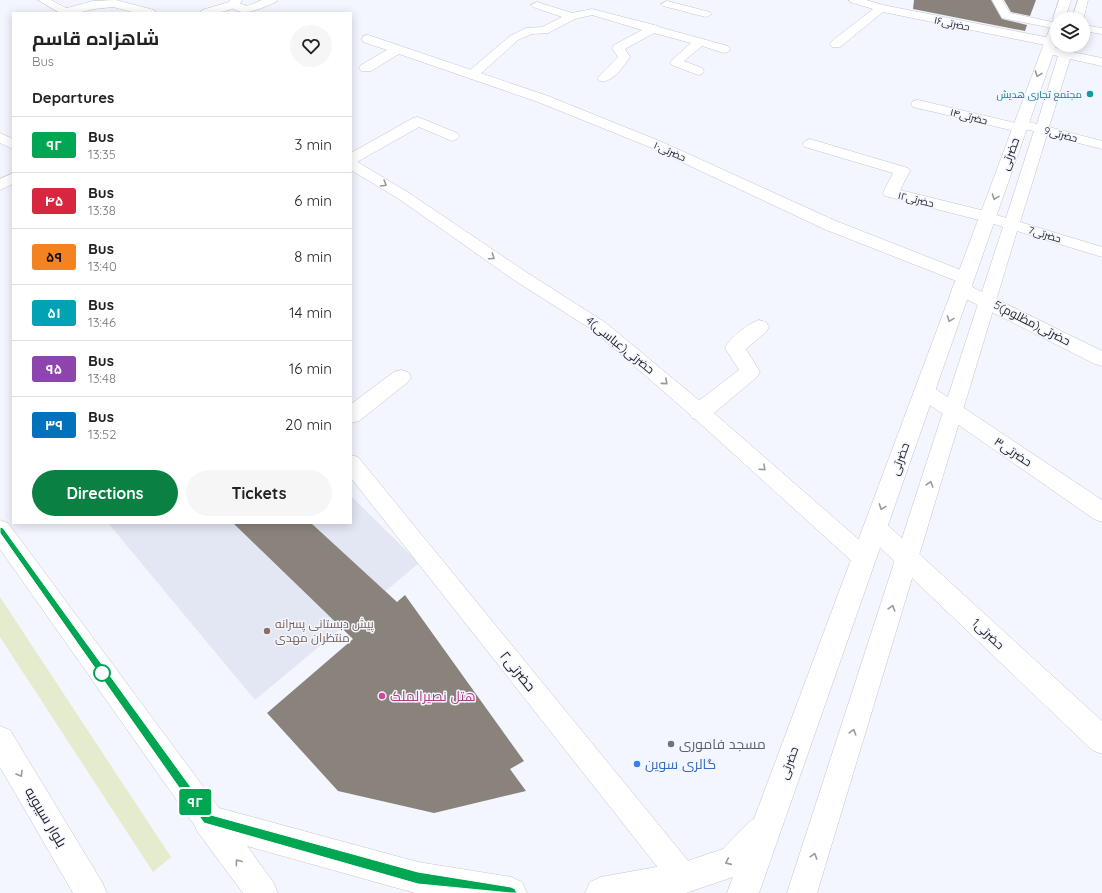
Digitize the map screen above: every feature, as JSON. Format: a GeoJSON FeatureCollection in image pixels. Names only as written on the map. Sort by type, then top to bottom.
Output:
{"type":"FeatureCollection","features":[{"type":"Feature","properties":{"kind":"street","name":"حضرتی"},"geometry":{"type":"LineString","coordinates":[[1063,12],[1066,0]]}},
{"type":"Feature","properties":{"kind":"street"},"geometry":{"type":"LineString","coordinates":[[209,12],[235,2]]}},
{"type":"Feature","properties":{"kind":"street"},"geometry":{"type":"LineString","coordinates":[[70,12],[93,4],[113,3],[146,12]]}},
{"type":"Feature","properties":{"kind":"street","name":"حضرتی۱۰"},"geometry":{"type":"LineString","coordinates":[[368,39],[543,99],[657,145],[830,225],[963,283]]}},
{"type":"Feature","properties":{"kind":"street"},"geometry":{"type":"LineString","coordinates":[[366,68],[398,50]]}},
{"type":"Feature","properties":{"kind":"street","name":"حضرتی"},"geometry":{"type":"LineString","coordinates":[[743,893],[1020,126],[1051,52]]}},
{"type":"Feature","properties":{"kind":"street","name":"حضرتی۱۴"},"geometry":{"type":"LineString","coordinates":[[918,104],[1020,126]]}},
{"type":"Feature","properties":{"kind":"street"},"geometry":{"type":"LineString","coordinates":[[352,158],[418,121],[452,136]]}},
{"type":"Feature","properties":{"kind":"street","name":"حضرتی۱۲"},"geometry":{"type":"LineString","coordinates":[[810,144],[902,171],[891,193],[987,217]]}},
{"type":"Feature","properties":{"kind":"street"},"geometry":{"type":"LineString","coordinates":[[0,185],[12,179]]}},
{"type":"Feature","properties":{"kind":"street","name":"5حضرتی(مظلوم)"},"geometry":{"type":"LineString","coordinates":[[963,283],[987,301],[1102,359]]}},
{"type":"Feature","properties":{"kind":"street"},"geometry":{"type":"LineString","coordinates":[[700,412],[750,372],[735,348],[759,327]]}},
{"type":"Feature","properties":{"kind":"street"},"geometry":{"type":"LineString","coordinates":[[352,414],[401,378]]}},
{"type":"Feature","properties":{"kind":"street","name":"حضرتی۳"},"geometry":{"type":"LineString","coordinates":[[924,391],[1102,512]]}},
{"type":"Feature","properties":{"kind":"street","name":"1حضرتی"},"geometry":{"type":"LineString","coordinates":[[875,528],[1102,740]]}},
{"type":"Feature","properties":{"kind":"street"},"geometry":{"type":"LineString","coordinates":[[0,530],[262,893]]}},
{"type":"Feature","properties":{"kind":"street","name":"بلوار سیبویه"},"geometry":{"type":"LineString","coordinates":[[0,740],[91,893]]}},
{"type":"Feature","properties":{"kind":"street"},"geometry":{"type":"LineString","coordinates":[[208,820],[418,878],[511,893]]}},
{"type":"Feature","properties":{"kind":"street"},"geometry":{"type":"LineString","coordinates":[[600,893],[684,878],[733,861],[766,826]]}},
{"type":"Feature","properties":{"kind":"lane"},"geometry":{"type":"LineString","coordinates":[[43,0],[65,12]]}},
{"type":"Feature","properties":{"kind":"lane"},"geometry":{"type":"LineString","coordinates":[[235,2],[246,10],[272,0]]}},
{"type":"Feature","properties":{"kind":"lane","name":"حضرتی۱۶"},"geometry":{"type":"LineString","coordinates":[[854,0],[881,8],[1050,36]]}},
{"type":"Feature","properties":{"kind":"lane"},"geometry":{"type":"LineString","coordinates":[[997,0],[1006,16],[1050,34]]}},
{"type":"Feature","properties":{"kind":"lane"},"geometry":{"type":"LineString","coordinates":[[1080,12],[1083,0]]}},
{"type":"Feature","properties":{"kind":"lane"},"geometry":{"type":"LineString","coordinates":[[603,78],[614,69],[624,56],[618,48],[654,19],[668,2],[706,14]]}},
{"type":"Feature","properties":{"kind":"lane"},"geometry":{"type":"LineString","coordinates":[[537,5],[571,17]]}},
{"type":"Feature","properties":{"kind":"lane"},"geometry":{"type":"LineString","coordinates":[[836,44],[881,8]]}},
{"type":"Feature","properties":{"kind":"lane"},"geometry":{"type":"LineString","coordinates":[[473,74],[514,38],[530,30],[544,31],[571,17],[592,12],[640,26],[654,19]]}},
{"type":"Feature","properties":{"kind":"lane"},"geometry":{"type":"LineString","coordinates":[[654,19],[700,42],[724,49]]}},
{"type":"Feature","properties":{"kind":"lane"},"geometry":{"type":"LineString","coordinates":[[1090,29],[1102,31]]}},
{"type":"Feature","properties":{"kind":"lane"},"geometry":{"type":"LineString","coordinates":[[698,70],[676,62],[700,42]]}},
{"type":"Feature","properties":{"kind":"lane","name":"حضرتی"},"geometry":{"type":"LineString","coordinates":[[804,891],[1041,129],[1054,52]]}},
{"type":"Feature","properties":{"kind":"lane"},"geometry":{"type":"LineString","coordinates":[[1084,52],[1102,62]]}},
{"type":"Feature","properties":{"kind":"lane","name":"9حضرتی"},"geometry":{"type":"LineString","coordinates":[[1020,126],[1041,129],[1102,145]]}},
{"type":"Feature","properties":{"kind":"lane"},"geometry":{"type":"LineString","coordinates":[[0,137],[12,144]]}},
{"type":"Feature","properties":{"kind":"lane","name":"4حضرتی(عباسی)"},"geometry":{"type":"LineString","coordinates":[[352,165],[404,196],[520,276],[600,327],[700,412],[864,558]]}},
{"type":"Feature","properties":{"kind":"lane","name":"7حضرتی"},"geometry":{"type":"LineString","coordinates":[[987,217],[1102,252]]}},
{"type":"Feature","properties":{"kind":"lane","name":"حضرتی۲"},"geometry":{"type":"LineString","coordinates":[[352,464],[684,878]]}},
{"type":"Feature","properties":{"kind":"shaded area","name":"پیش دبستانی پسرانه منتظران مهدی"},"geometry":{"type":"Polygon","coordinates":[[[352,497],[419,563],[255,700],[109,524],[352,524],[352,497]]]}},
{"type":"Feature","properties":{"kind":"green space"},"geometry":{"type":"Polygon","coordinates":[[[0,597],[171,857],[153,872],[0,637],[0,597]]]}},
{"type":"Feature","properties":{"kind":"building"},"geometry":{"type":"Polygon","coordinates":[[[914,0],[991,0],[1002,19],[1027,25],[1025,31],[913,9],[914,0]]]}},
{"type":"Feature","properties":{"kind":"building"},"geometry":{"type":"Polygon","coordinates":[[[1004,0],[1036,0],[1030,16],[1011,12],[1004,0]]]}},
{"type":"Feature","properties":{"kind":"building","name":"هتل نصیرالملک"},"geometry":{"type":"Polygon","coordinates":[[[234,524],[312,524],[397,602],[405,595],[524,761],[510,769],[526,791],[434,813],[338,791],[267,713],[353,639],[234,524]]]}},
{"type":"Feature","properties":{"kind":"bus line","name":"۹۲"},"geometry":{"type":"LineString","coordinates":[[0,530],[208,820],[418,878],[511,893]]}},
{"type":"Feature","properties":{"kind":"place","name":"مجتمع تجاری هدیش"},"geometry":{"type":"Point","coordinates":[1090,94]}},
{"type":"Feature","properties":{"kind":"place","name":"پیش دبستانی پسرانه منتظران مهدی"},"geometry":{"type":"Point","coordinates":[267,631]}},
{"type":"Feature","properties":{"kind":"place","name":"هتل نصیرالملک"},"geometry":{"type":"Point","coordinates":[382,696]}},
{"type":"Feature","properties":{"kind":"place","name":"مسجد فاموری"},"geometry":{"type":"Point","coordinates":[671,744]}},
{"type":"Feature","properties":{"kind":"place","name":"گالری سوین"},"geometry":{"type":"Point","coordinates":[637,764]}}]}
